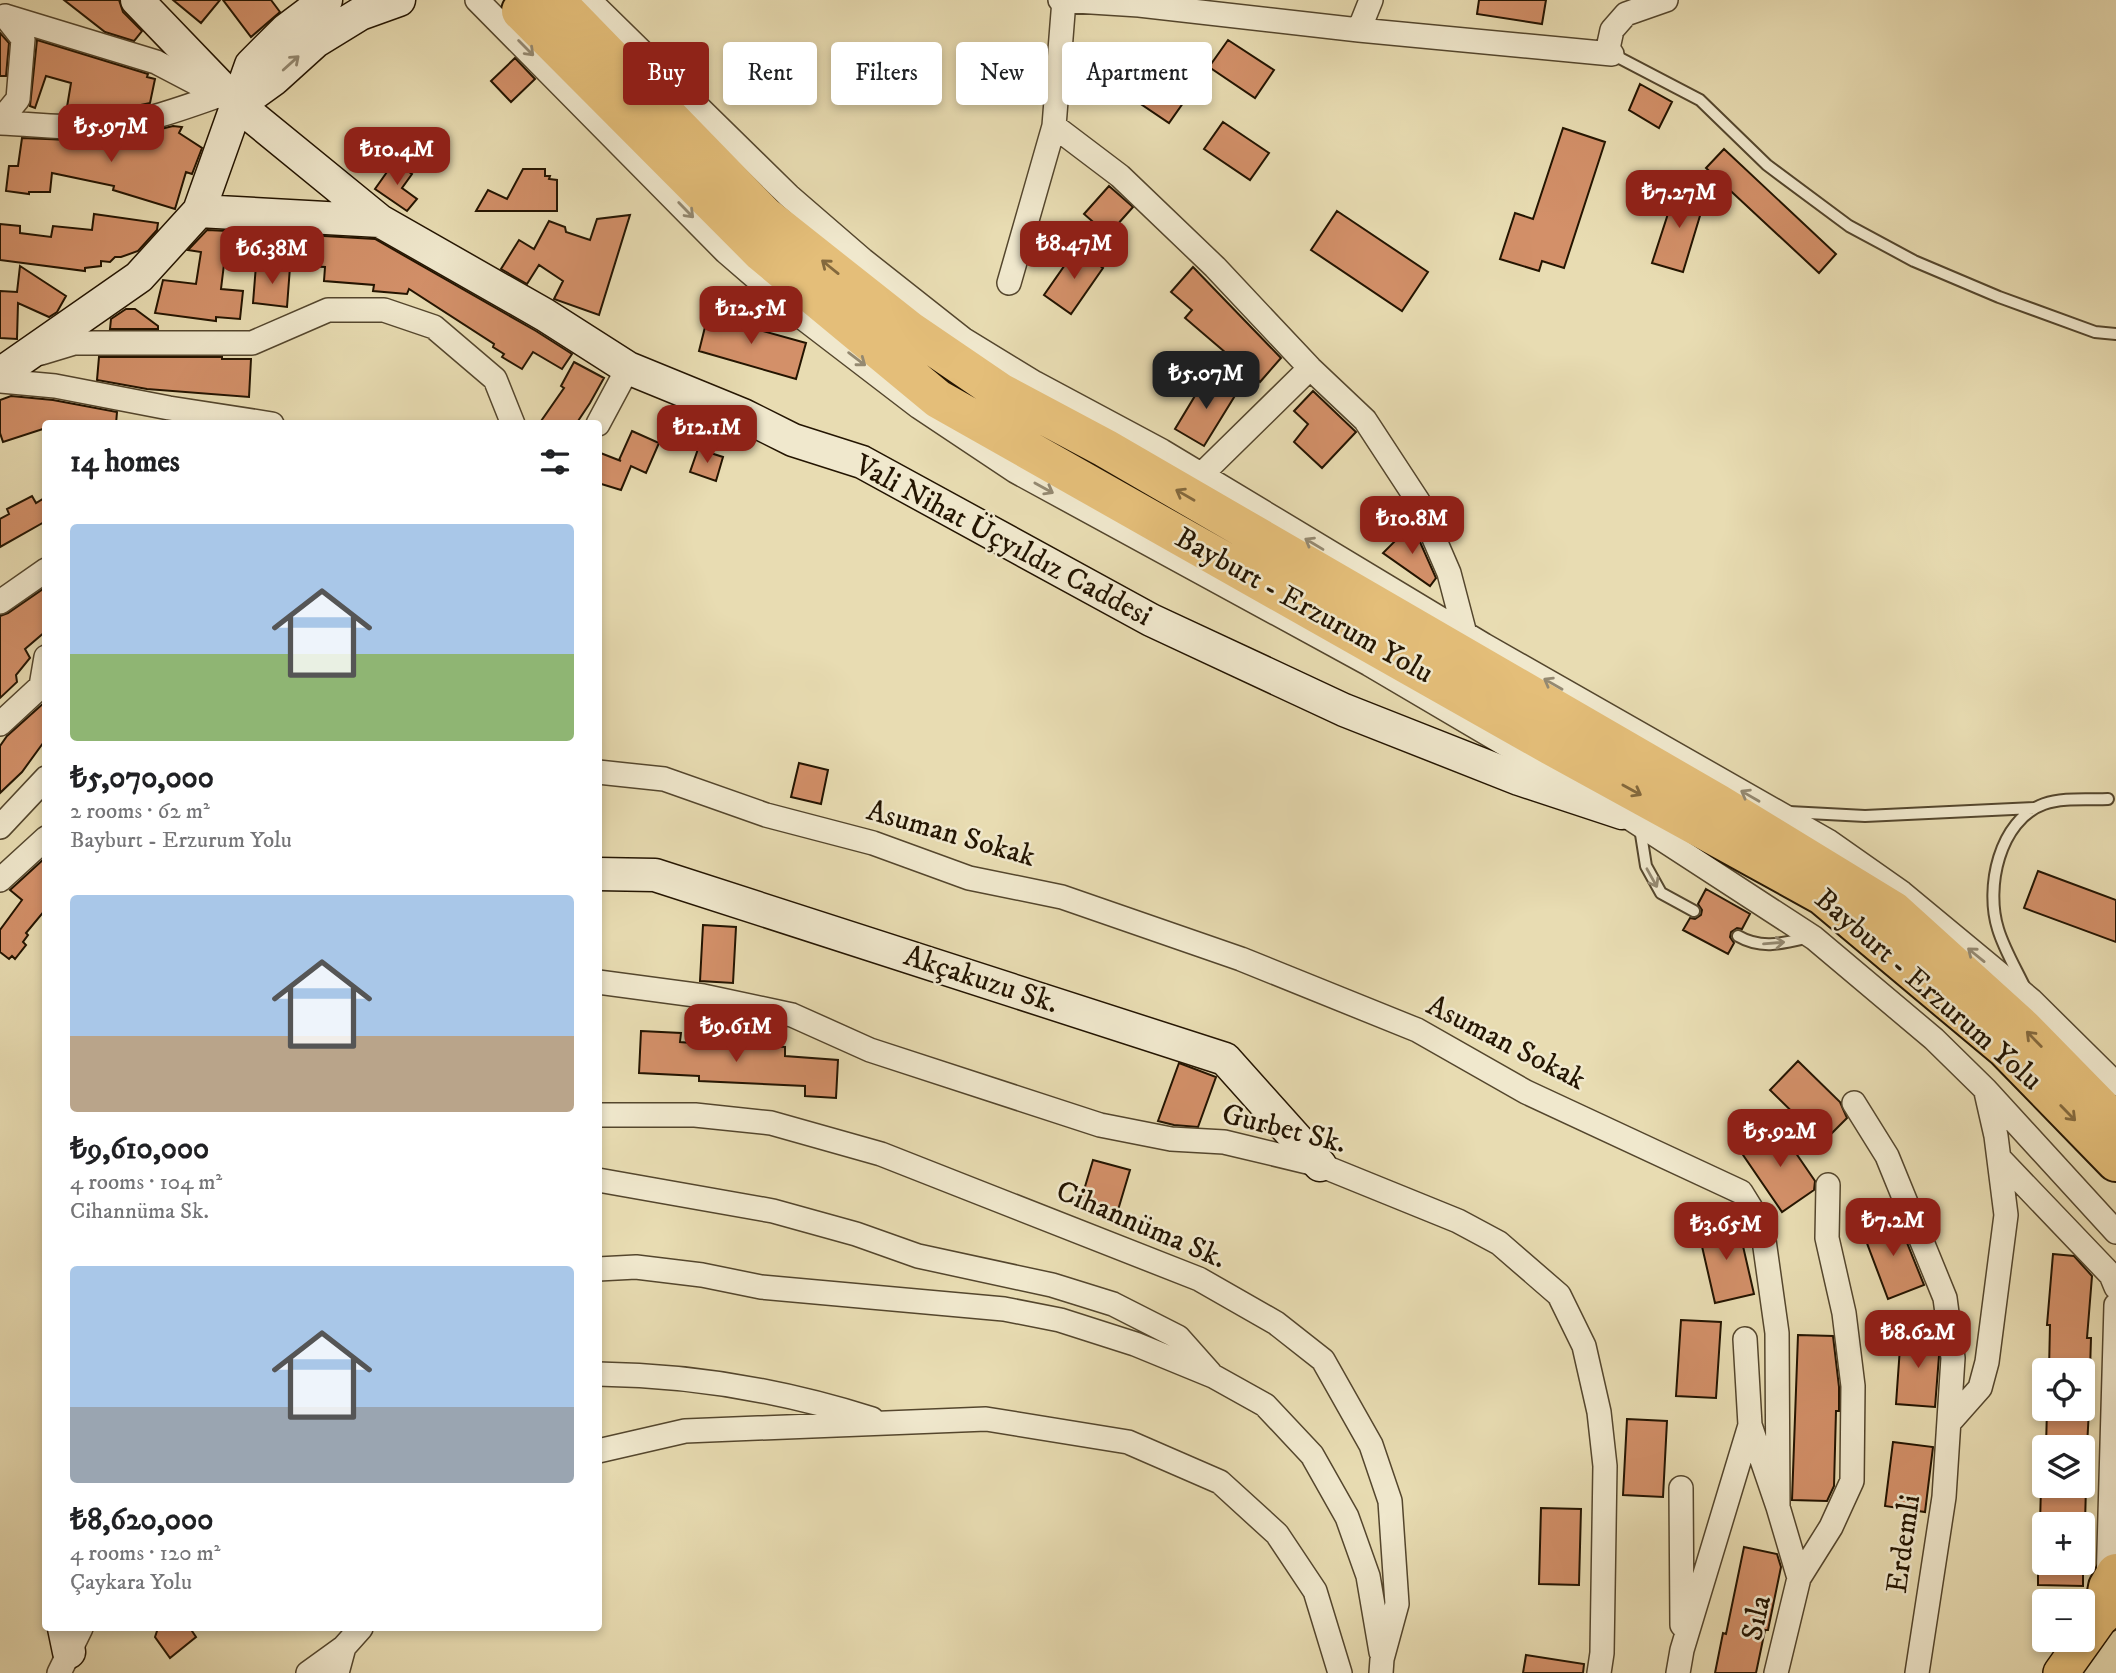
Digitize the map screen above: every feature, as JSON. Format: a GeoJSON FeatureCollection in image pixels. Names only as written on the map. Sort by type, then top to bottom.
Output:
{"type":"FeatureCollection","features":[{"type":"Feature","properties":{"kind":"highway","name":"Bayburt - Erzurum Yolu"},"geometry":{"type":"LineString","coordinates":[[538,6],[765,216],[909,330],[1000,392],[1129,462],[1695,790],[1894,911],[2023,1028],[2116,1123]]}},
{"type":"Feature","properties":{"kind":"highway","name":"Bayburt - Erzurum Yolu"},"geometry":{"type":"LineString","coordinates":[[538,6],[762,253],[939,400],[1551,746],[1822,895],[2006,1049],[2116,1162]]}},
{"type":"Feature","properties":{"kind":"main road","name":"Vali Nihat Üçyıldız Caddesi"},"geometry":{"type":"LineString","coordinates":[[137,0],[229,100],[380,221],[545,315],[628,368],[743,415],[793,440],[862,462],[1151,620],[1344,710],[1519,779],[1631,819]]}},
{"type":"Feature","properties":{"kind":"main road"},"geometry":{"type":"LineString","coordinates":[[4,369],[139,277],[199,211],[229,100],[251,65],[286,30],[326,0]]}},
{"type":"Feature","properties":{"kind":"main road"},"geometry":{"type":"LineString","coordinates":[[229,100],[274,79],[316,41],[360,14],[399,0]]}},
{"type":"Feature","properties":{"kind":"main road"},"geometry":{"type":"LineString","coordinates":[[199,211],[380,221]]}},
{"type":"Feature","properties":{"kind":"main road","name":"Akçakuzu Sk."},"geometry":{"type":"LineString","coordinates":[[602,874],[655,875],[1225,1059],[1320,1166]]}},
{"type":"Feature","properties":{"kind":"main road"},"geometry":{"type":"LineString","coordinates":[[2061,1673],[2111,1595]]}},
{"type":"Feature","properties":{"kind":"street"},"geometry":{"type":"LineString","coordinates":[[477,0],[726,252],[799,315],[919,407],[1015,471],[1369,664],[1631,819],[1812,936],[1870,982],[1934,1039],[1986,1090],[2116,1232]]}},
{"type":"Feature","properties":{"kind":"street"},"geometry":{"type":"LineString","coordinates":[[589,0],[789,196],[963,339],[999,362],[1201,475],[1465,634],[1828,841],[1902,892],[2031,1000],[2116,1084]]}},
{"type":"Feature","properties":{"kind":"street"},"geometry":{"type":"LineString","coordinates":[[1009,283],[1054,126],[1062,0],[1140,3],[1359,30],[1610,53],[1612,30],[1626,13],[1666,0]]}},
{"type":"Feature","properties":{"kind":"street"},"geometry":{"type":"LineString","coordinates":[[1359,30],[1371,0]]}},
{"type":"Feature","properties":{"kind":"street"},"geometry":{"type":"LineString","coordinates":[[7,11],[156,62],[229,100]]}},
{"type":"Feature","properties":{"kind":"street"},"geometry":{"type":"LineString","coordinates":[[0,122],[18,99],[23,38],[7,11]]}},
{"type":"Feature","properties":{"kind":"street"},"geometry":{"type":"LineString","coordinates":[[0,122],[92,127],[125,124],[229,100]]}},
{"type":"Feature","properties":{"kind":"street"},"geometry":{"type":"LineString","coordinates":[[1054,126],[1121,176],[1215,267],[1310,368],[1365,420],[1418,501],[1449,573],[1465,634]]}},
{"type":"Feature","properties":{"kind":"street"},"geometry":{"type":"LineString","coordinates":[[4,369],[74,344],[253,343],[328,310],[384,310],[434,327],[495,379],[511,420]]}},
{"type":"Feature","properties":{"kind":"street"},"geometry":{"type":"LineString","coordinates":[[600,420],[628,368]]}},
{"type":"Feature","properties":{"kind":"street"},"geometry":{"type":"LineString","coordinates":[[1201,475],[1310,368]]}},
{"type":"Feature","properties":{"kind":"street"},"geometry":{"type":"LineString","coordinates":[[4,369],[55,386],[246,420]]}},
{"type":"Feature","properties":{"kind":"street"},"geometry":{"type":"LineString","coordinates":[[0,602],[42,573]]}},
{"type":"Feature","properties":{"kind":"street"},"geometry":{"type":"LineString","coordinates":[[0,724],[41,686],[42,679]]}},
{"type":"Feature","properties":{"kind":"street","name":"Asuman Sokak"},"geometry":{"type":"LineString","coordinates":[[602,772],[664,779],[766,815],[873,843],[969,878],[1062,897],[1241,959],[1417,1030],[1526,1092],[1741,1192],[1762,1226],[1777,1334],[1779,1507]]}},
{"type":"Feature","properties":{"kind":"street"},"geometry":{"type":"LineString","coordinates":[[0,827],[42,782]]}},
{"type":"Feature","properties":{"kind":"street"},"geometry":{"type":"LineString","coordinates":[[0,880],[42,842]]}},
{"type":"Feature","properties":{"kind":"street","name":"Gurbet Sk."},"geometry":{"type":"LineString","coordinates":[[602,983],[703,996],[792,1015],[870,1050],[1100,1125],[1171,1139],[1224,1142],[1320,1166],[1458,1221],[1499,1243],[1559,1294],[1584,1346],[1599,1412],[1605,1466],[1602,1653],[1599,1673]]}},
{"type":"Feature","properties":{"kind":"street"},"geometry":{"type":"LineString","coordinates":[[1949,1423],[1980,1388],[1987,1362],[2006,1215],[2000,1159],[1986,1090]]}},
{"type":"Feature","properties":{"kind":"street","name":"Erdemli"},"geometry":{"type":"LineString","coordinates":[[1854,1103],[1888,1156],[1945,1298],[1953,1358],[1944,1497],[1917,1673]]}},
{"type":"Feature","properties":{"kind":"street","name":"Cihannüma Sk."},"geometry":{"type":"LineString","coordinates":[[602,1115],[695,1115],[771,1123],[881,1154],[1199,1279],[1276,1323],[1323,1360],[1371,1445],[1390,1501],[1397,1604],[1382,1666]]}},
{"type":"Feature","properties":{"kind":"street"},"geometry":{"type":"LineString","coordinates":[[2000,1159],[2111,1275],[2116,1287]]}},
{"type":"Feature","properties":{"kind":"street"},"geometry":{"type":"LineString","coordinates":[[602,1181],[773,1211],[856,1234],[918,1256],[1052,1285],[1113,1304],[1178,1337],[1213,1376]]}},
{"type":"Feature","properties":{"kind":"street"},"geometry":{"type":"LineString","coordinates":[[1799,1578],[1831,1527],[1852,1481],[1853,1386],[1844,1313],[1827,1238],[1828,1185]]}},
{"type":"Feature","properties":{"kind":"street"},"geometry":{"type":"LineString","coordinates":[[602,1269],[636,1267],[702,1275],[761,1287],[1004,1309],[1060,1320],[1135,1344],[1213,1376],[1265,1405],[1312,1455],[1347,1517],[1368,1576],[1382,1666]]}},
{"type":"Feature","properties":{"kind":"street"},"geometry":{"type":"LineString","coordinates":[[2111,1595],[2116,1305]]}},
{"type":"Feature","properties":{"kind":"street"},"geometry":{"type":"LineString","coordinates":[[1745,1339],[1750,1425],[1779,1507],[1799,1578]]}},
{"type":"Feature","properties":{"kind":"street"},"geometry":{"type":"LineString","coordinates":[[602,1374],[645,1374],[726,1384],[828,1405],[889,1424]]}},
{"type":"Feature","properties":{"kind":"street"},"geometry":{"type":"LineString","coordinates":[[602,1450],[685,1431],[986,1419],[1128,1442],[1220,1482],[1277,1534],[1315,1591],[1340,1673]]}},
{"type":"Feature","properties":{"kind":"street"},"geometry":{"type":"LineString","coordinates":[[1678,1673],[1682,1650],[1750,1425]]}},
{"type":"Feature","properties":{"kind":"street"},"geometry":{"type":"LineString","coordinates":[[1681,1488],[1682,1650]]}},
{"type":"Feature","properties":{"kind":"street","name":"Sıla"},"geometry":{"type":"LineString","coordinates":[[1776,1673],[1799,1578]]}},
{"type":"Feature","properties":{"kind":"street"},"geometry":{"type":"LineString","coordinates":[[308,1673],[344,1647],[358,1631]]}},
{"type":"Feature","properties":{"kind":"street"},"geometry":{"type":"LineString","coordinates":[[337,1673],[344,1647]]}},
{"type":"Feature","properties":{"kind":"lane"},"geometry":{"type":"LineString","coordinates":[[1610,53],[1700,100],[1767,165],[1849,226],[1914,261],[1999,297],[2095,332],[2116,334]]}},
{"type":"Feature","properties":{"kind":"lane"},"geometry":{"type":"LineString","coordinates":[[1776,811],[1865,816],[2034,808],[2052,802],[2108,799]]}},
{"type":"Feature","properties":{"kind":"lane"},"geometry":{"type":"LineString","coordinates":[[2031,1000],[1998,930],[1994,882],[2002,851],[2013,827],[2034,808]]}},
{"type":"Feature","properties":{"kind":"lane"},"geometry":{"type":"LineString","coordinates":[[1631,819],[1646,866],[1661,893],[1694,911]]}},
{"type":"Feature","properties":{"kind":"lane"},"geometry":{"type":"LineString","coordinates":[[1738,936],[1749,942],[1772,946],[1812,936]]}},
{"type":"Feature","properties":{"kind":"building"},"geometry":{"type":"Polygon","coordinates":[[[64,0],[119,0],[123,12],[142,31],[134,41],[105,32],[64,0]]]}},
{"type":"Feature","properties":{"kind":"building"},"geometry":{"type":"Polygon","coordinates":[[[173,0],[220,0],[201,23],[173,0]]]}},
{"type":"Feature","properties":{"kind":"building"},"geometry":{"type":"Polygon","coordinates":[[[223,0],[271,0],[280,12],[251,37],[223,0]]]}},
{"type":"Feature","properties":{"kind":"building"},"geometry":{"type":"Polygon","coordinates":[[[1479,0],[1546,0],[1542,24],[1477,14],[1479,0]]]}},
{"type":"Feature","properties":{"kind":"building"},"geometry":{"type":"Polygon","coordinates":[[[0,33],[9,43],[6,76],[0,76],[0,33]]]}},
{"type":"Feature","properties":{"kind":"building"},"geometry":{"type":"Polygon","coordinates":[[[37,40],[148,74],[147,77],[155,79],[150,103],[108,112],[66,113],[71,83],[46,76],[35,108],[30,106],[37,40]]]}},
{"type":"Feature","properties":{"kind":"building"},"geometry":{"type":"Polygon","coordinates":[[[1228,40],[1274,70],[1255,98],[1212,69],[1212,63],[1228,40]]]}},
{"type":"Feature","properties":{"kind":"building"},"geometry":{"type":"Polygon","coordinates":[[[515,58],[535,79],[511,102],[491,81],[515,58]]]}},
{"type":"Feature","properties":{"kind":"building"},"geometry":{"type":"Polygon","coordinates":[[[1640,84],[1672,102],[1659,128],[1629,110],[1640,84]]]}},
{"type":"Feature","properties":{"kind":"building"},"geometry":{"type":"Polygon","coordinates":[[[1142,105],[1182,105],[1169,123],[1142,105]]]}},
{"type":"Feature","properties":{"kind":"building"},"geometry":{"type":"Polygon","coordinates":[[[1223,122],[1269,153],[1250,180],[1204,149],[1223,122]]]}},
{"type":"Feature","properties":{"kind":"building"},"geometry":{"type":"Polygon","coordinates":[[[173,126],[182,127],[179,133],[202,148],[192,174],[186,172],[175,209],[113,190],[114,186],[52,173],[50,192],[29,194],[6,191],[9,166],[18,166],[22,138],[94,141],[128,137],[173,126]]]}},
{"type":"Feature","properties":{"kind":"building"},"geometry":{"type":"Polygon","coordinates":[[[1563,128],[1605,142],[1564,268],[1542,261],[1539,271],[1500,259],[1515,213],[1533,219],[1563,128]]]}},
{"type":"Feature","properties":{"kind":"building"},"geometry":{"type":"Polygon","coordinates":[[[1724,149],[1836,254],[1819,273],[1706,168],[1724,149]]]}},
{"type":"Feature","properties":{"kind":"building"},"geometry":{"type":"Polygon","coordinates":[[[394,162],[412,174],[402,188],[417,199],[407,211],[375,189],[394,162]]]}},
{"type":"Feature","properties":{"kind":"building"},"geometry":{"type":"Polygon","coordinates":[[[523,169],[545,169],[545,176],[557,180],[557,211],[476,211],[488,190],[507,199],[523,169]]]}},
{"type":"Feature","properties":{"kind":"building"},"geometry":{"type":"Polygon","coordinates":[[[1109,186],[1133,207],[1108,235],[1084,214],[1109,186]]]}},
{"type":"Feature","properties":{"kind":"building"},"geometry":{"type":"Polygon","coordinates":[[[1677,186],[1706,196],[1683,272],[1652,263],[1677,186]]]}},
{"type":"Feature","properties":{"kind":"building"},"geometry":{"type":"Polygon","coordinates":[[[1337,211],[1428,272],[1402,311],[1311,250],[1337,211]]]}},
{"type":"Feature","properties":{"kind":"building"},"geometry":{"type":"Polygon","coordinates":[[[94,214],[158,223],[157,230],[138,251],[115,257],[110,262],[101,261],[101,266],[85,268],[85,271],[0,260],[0,224],[20,226],[20,233],[51,237],[53,226],[92,230],[94,214]]]}},
{"type":"Feature","properties":{"kind":"building"},"geometry":{"type":"Polygon","coordinates":[[[630,215],[599,315],[554,299],[563,281],[539,265],[527,284],[501,269],[519,240],[534,249],[549,221],[565,227],[566,232],[590,240],[597,219],[630,215]]]}},
{"type":"Feature","properties":{"kind":"building"},"geometry":{"type":"Polygon","coordinates":[[[207,230],[228,231],[221,289],[243,291],[240,319],[216,317],[216,321],[155,313],[163,280],[196,284],[201,252],[188,250],[207,230]]]}},
{"type":"Feature","properties":{"kind":"building"},"geometry":{"type":"Polygon","coordinates":[[[290,234],[375,239],[572,354],[562,369],[533,352],[522,369],[502,357],[504,354],[493,347],[494,344],[409,289],[407,294],[373,291],[374,285],[324,281],[325,267],[288,265],[290,234]]]}},
{"type":"Feature","properties":{"kind":"building"},"geometry":{"type":"Polygon","coordinates":[[[1076,249],[1103,268],[1071,314],[1044,295],[1076,249]]]}},
{"type":"Feature","properties":{"kind":"building"},"geometry":{"type":"Polygon","coordinates":[[[256,265],[290,267],[287,307],[253,303],[256,265]]]}},
{"type":"Feature","properties":{"kind":"building"},"geometry":{"type":"Polygon","coordinates":[[[20,266],[66,296],[57,312],[49,317],[18,303],[17,339],[0,338],[0,291],[17,292],[20,266]]]}},
{"type":"Feature","properties":{"kind":"building"},"geometry":{"type":"Polygon","coordinates":[[[1193,267],[1281,358],[1260,382],[1185,318],[1192,310],[1171,292],[1193,267]]]}},
{"type":"Feature","properties":{"kind":"building"},"geometry":{"type":"Polygon","coordinates":[[[126,309],[135,309],[158,326],[158,329],[110,329],[111,319],[126,309]]]}},
{"type":"Feature","properties":{"kind":"building"},"geometry":{"type":"Polygon","coordinates":[[[709,311],[746,321],[745,326],[806,343],[796,379],[699,351],[709,311]]]}},
{"type":"Feature","properties":{"kind":"building"},"geometry":{"type":"Polygon","coordinates":[[[99,357],[251,359],[249,397],[147,389],[97,380],[99,357]]]}},
{"type":"Feature","properties":{"kind":"building"},"geometry":{"type":"Polygon","coordinates":[[[574,362],[604,378],[579,420],[542,420],[564,388],[561,386],[574,362]]]}},
{"type":"Feature","properties":{"kind":"building"},"geometry":{"type":"Polygon","coordinates":[[[1207,376],[1236,394],[1204,446],[1175,429],[1207,376]]]}},
{"type":"Feature","properties":{"kind":"building"},"geometry":{"type":"Polygon","coordinates":[[[1313,391],[1356,432],[1322,468],[1294,442],[1308,424],[1294,411],[1313,391]]]}},
{"type":"Feature","properties":{"kind":"building"},"geometry":{"type":"Polygon","coordinates":[[[11,396],[53,400],[117,412],[116,420],[42,420],[42,429],[3,442],[0,433],[0,400],[11,396]]]}},
{"type":"Feature","properties":{"kind":"building"},"geometry":{"type":"Polygon","coordinates":[[[632,431],[659,443],[646,473],[631,466],[621,490],[602,484],[602,454],[621,461],[619,460],[632,431]]]}},
{"type":"Feature","properties":{"kind":"building"},"geometry":{"type":"Polygon","coordinates":[[[698,449],[723,457],[716,481],[690,472],[698,449]]]}},
{"type":"Feature","properties":{"kind":"building"},"geometry":{"type":"Polygon","coordinates":[[[32,496],[36,503],[42,499],[42,523],[0,547],[0,519],[9,514],[7,509],[32,496]]]}},
{"type":"Feature","properties":{"kind":"building"},"geometry":{"type":"Polygon","coordinates":[[[1412,524],[1436,578],[1430,586],[1383,553],[1412,524]]]}},
{"type":"Feature","properties":{"kind":"building"},"geometry":{"type":"Polygon","coordinates":[[[42,590],[42,634],[25,649],[30,658],[16,675],[17,682],[0,698],[0,616],[42,590]]]}},
{"type":"Feature","properties":{"kind":"building"},"geometry":{"type":"Polygon","coordinates":[[[42,705],[42,744],[22,772],[0,793],[0,746],[7,736],[42,705]]]}},
{"type":"Feature","properties":{"kind":"building"},"geometry":{"type":"Polygon","coordinates":[[[799,763],[828,770],[821,804],[791,797],[799,763]]]}},
{"type":"Feature","properties":{"kind":"building"},"geometry":{"type":"Polygon","coordinates":[[[42,861],[42,914],[26,933],[28,935],[23,942],[26,945],[15,959],[12,956],[9,959],[0,952],[0,930],[22,900],[10,890],[42,861]]]}},
{"type":"Feature","properties":{"kind":"building"},"geometry":{"type":"Polygon","coordinates":[[[2038,871],[2116,900],[2116,942],[2024,908],[2038,871]]]}},
{"type":"Feature","properties":{"kind":"building"},"geometry":{"type":"Polygon","coordinates":[[[1706,889],[1750,914],[1742,929],[1737,928],[1731,932],[1730,937],[1734,943],[1728,954],[1683,930],[1690,918],[1695,919],[1701,915],[1702,910],[1698,904],[1706,889]]]}},
{"type":"Feature","properties":{"kind":"building"},"geometry":{"type":"Polygon","coordinates":[[[703,925],[736,927],[733,983],[700,981],[703,925]]]}},
{"type":"Feature","properties":{"kind":"building"},"geometry":{"type":"Polygon","coordinates":[[[641,1031],[681,1033],[680,1042],[754,1048],[755,1045],[785,1047],[785,1056],[838,1060],[836,1098],[805,1096],[805,1086],[699,1081],[699,1076],[639,1073],[641,1031]]]}},
{"type":"Feature","properties":{"kind":"building"},"geometry":{"type":"Polygon","coordinates":[[[1798,1061],[1840,1102],[1847,1118],[1823,1142],[1770,1090],[1798,1061]]]}},
{"type":"Feature","properties":{"kind":"building"},"geometry":{"type":"Polygon","coordinates":[[[1179,1063],[1216,1077],[1198,1127],[1158,1121],[1179,1063]]]}},
{"type":"Feature","properties":{"kind":"building"},"geometry":{"type":"Polygon","coordinates":[[[1778,1127],[1815,1181],[1814,1190],[1782,1212],[1741,1152],[1778,1127]]]}},
{"type":"Feature","properties":{"kind":"building"},"geometry":{"type":"Polygon","coordinates":[[[1093,1160],[1130,1170],[1118,1210],[1081,1200],[1093,1160]]]}},
{"type":"Feature","properties":{"kind":"building"},"geometry":{"type":"Polygon","coordinates":[[[1897,1218],[1924,1285],[1888,1299],[1862,1230],[1897,1218]]]}},
{"type":"Feature","properties":{"kind":"building"},"geometry":{"type":"Polygon","coordinates":[[[1737,1220],[1754,1294],[1715,1303],[1698,1229],[1737,1220]]]}},
{"type":"Feature","properties":{"kind":"building"},"geometry":{"type":"Polygon","coordinates":[[[2053,1254],[2074,1256],[2092,1276],[2087,1338],[2091,1338],[2090,1358],[2049,1358],[2050,1325],[2047,1325],[2053,1254]]]}},
{"type":"Feature","properties":{"kind":"building"},"geometry":{"type":"Polygon","coordinates":[[[1681,1320],[1721,1322],[1716,1398],[1676,1396],[1681,1320]]]}},
{"type":"Feature","properties":{"kind":"building"},"geometry":{"type":"Polygon","coordinates":[[[1901,1333],[1936,1336],[1939,1356],[1935,1407],[1896,1404],[1901,1333]]]}},
{"type":"Feature","properties":{"kind":"building"},"geometry":{"type":"Polygon","coordinates":[[[1798,1335],[1833,1336],[1839,1411],[1836,1411],[1834,1486],[1827,1501],[1792,1500],[1798,1335]]]}},
{"type":"Feature","properties":{"kind":"building"},"geometry":{"type":"Polygon","coordinates":[[[1627,1419],[1667,1421],[1663,1497],[1623,1495],[1627,1419]]]}},
{"type":"Feature","properties":{"kind":"building"},"geometry":{"type":"Polygon","coordinates":[[[2047,1421],[2088,1421],[2088,1435],[2046,1435],[2047,1421]]]}},
{"type":"Feature","properties":{"kind":"building"},"geometry":{"type":"Polygon","coordinates":[[[1893,1442],[1933,1447],[1925,1512],[1885,1506],[1893,1442]]]}},
{"type":"Feature","properties":{"kind":"building"},"geometry":{"type":"Polygon","coordinates":[[[2041,1498],[2086,1498],[2085,1512],[2040,1512],[2041,1498]]]}},
{"type":"Feature","properties":{"kind":"building"},"geometry":{"type":"Polygon","coordinates":[[[1541,1508],[1581,1509],[1579,1585],[1539,1584],[1541,1508]]]}},
{"type":"Feature","properties":{"kind":"building"},"geometry":{"type":"Polygon","coordinates":[[[1744,1547],[1777,1554],[1781,1567],[1768,1630],[1765,1630],[1756,1673],[1715,1673],[1723,1633],[1726,1634],[1744,1547]]]}},
{"type":"Feature","properties":{"kind":"building"},"geometry":{"type":"Polygon","coordinates":[[[2038,1575],[2083,1575],[2083,1586],[2038,1585],[2038,1575]]]}},
{"type":"Feature","properties":{"kind":"building"},"geometry":{"type":"Polygon","coordinates":[[[157,1631],[192,1631],[196,1637],[170,1658],[155,1637],[157,1631]]]}},
{"type":"Feature","properties":{"kind":"building"},"geometry":{"type":"Polygon","coordinates":[[[1526,1655],[1584,1664],[1583,1673],[1523,1673],[1526,1655]]]}}]}
